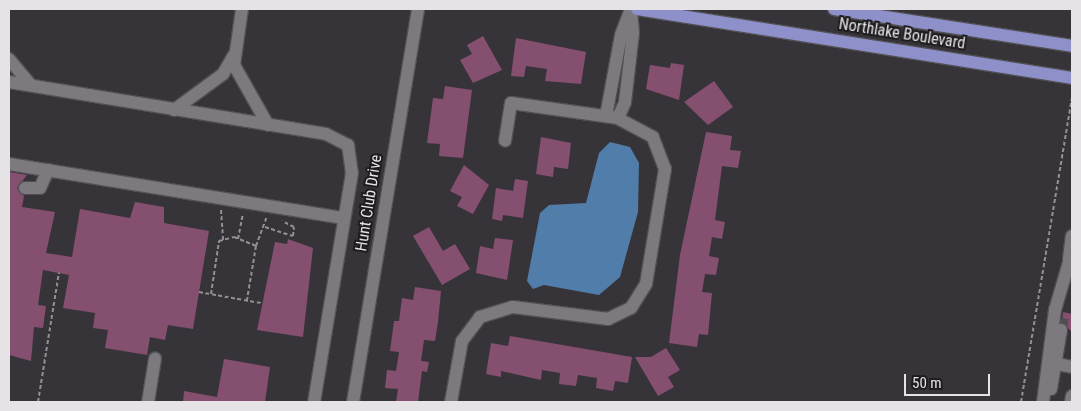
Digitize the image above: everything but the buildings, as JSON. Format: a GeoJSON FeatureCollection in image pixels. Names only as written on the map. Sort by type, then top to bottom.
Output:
{"type":"FeatureCollection","features":[{"type":"Feature","properties":{"kind":"main road","name":"Northlake Boulevard"},"geometry":{"type":"LineString","coordinates":[[637,9],[1072,78]]}},
{"type":"Feature","properties":{"kind":"main road","name":"Northlake Boulevard"},"geometry":{"type":"LineString","coordinates":[[834,9],[1072,46]]}},
{"type":"Feature","properties":{"kind":"street"},"geometry":{"type":"LineString","coordinates":[[242,9],[235,53],[236,76],[268,125]]}},
{"type":"Feature","properties":{"kind":"street","name":"Hunt Club Drive"},"geometry":{"type":"LineString","coordinates":[[353,402],[418,9]]}},
{"type":"Feature","properties":{"kind":"street"},"geometry":{"type":"LineString","coordinates":[[612,117],[625,102],[634,33],[631,9]]}},
{"type":"Feature","properties":{"kind":"street"},"geometry":{"type":"LineString","coordinates":[[174,110],[223,74],[235,53]]}},
{"type":"Feature","properties":{"kind":"street"},"geometry":{"type":"LineString","coordinates":[[9,60],[31,85]]}},
{"type":"Feature","properties":{"kind":"street"},"geometry":{"type":"LineString","coordinates":[[9,82],[338,137],[348,145],[353,163],[314,402]]}},
{"type":"Feature","properties":{"kind":"street"},"geometry":{"type":"LineString","coordinates":[[451,402],[462,341],[470,326],[487,312],[513,307],[608,319],[631,308],[643,292],[664,160],[647,131],[612,117],[511,103],[505,142]]}},
{"type":"Feature","properties":{"kind":"street"},"geometry":{"type":"LineString","coordinates":[[9,164],[344,218]]}},
{"type":"Feature","properties":{"kind":"street"},"geometry":{"type":"LineString","coordinates":[[25,188],[40,188],[48,170]]}},
{"type":"Feature","properties":{"kind":"street"},"geometry":{"type":"LineString","coordinates":[[1064,312],[1072,236]]}},
{"type":"Feature","properties":{"kind":"street"},"geometry":{"type":"LineString","coordinates":[[1043,402],[1055,310],[1071,252]]}},
{"type":"Feature","properties":{"kind":"street"},"geometry":{"type":"LineString","coordinates":[[1048,402],[1057,364],[1061,330]]}},
{"type":"Feature","properties":{"kind":"street"},"geometry":{"type":"LineString","coordinates":[[148,402],[155,359]]}},
{"type":"Feature","properties":{"kind":"street"},"geometry":{"type":"LineString","coordinates":[[1057,364],[1072,367]]}},
{"type":"Feature","properties":{"kind":"street"},"geometry":{"type":"LineString","coordinates":[[1071,402],[1072,396]]}},
{"type":"Feature","properties":{"kind":"path"},"geometry":{"type":"LineString","coordinates":[[1022,402],[1072,97]]}},
{"type":"Feature","properties":{"kind":"path"},"geometry":{"type":"LineString","coordinates":[[223,240],[219,220],[222,206],[229,207]]}},
{"type":"Feature","properties":{"kind":"path"},"geometry":{"type":"LineString","coordinates":[[236,208],[251,211]]}},
{"type":"Feature","properties":{"kind":"path"},"geometry":{"type":"LineString","coordinates":[[238,239],[244,210]]}},
{"type":"Feature","properties":{"kind":"path"},"geometry":{"type":"LineString","coordinates":[[247,300],[256,246],[265,227],[266,213],[270,214]]}},
{"type":"Feature","properties":{"kind":"path"},"geometry":{"type":"LineString","coordinates":[[265,227],[293,236],[294,227],[278,216]]}},
{"type":"Feature","properties":{"kind":"path"},"geometry":{"type":"LineString","coordinates":[[211,294],[219,241],[238,239],[256,246]]}},
{"type":"Feature","properties":{"kind":"path"},"geometry":{"type":"LineString","coordinates":[[38,402],[59,273]]}},
{"type":"Feature","properties":{"kind":"path"},"geometry":{"type":"LineString","coordinates":[[199,292],[261,303]]}},
{"type":"Feature","properties":{"kind":"water"},"geometry":{"type":"Polygon","coordinates":[[[610,142],[630,147],[639,163],[638,212],[620,277],[599,295],[544,285],[533,289],[527,281],[540,213],[549,205],[586,203],[599,153],[610,142]]]}},
{"type":"Feature","properties":{"kind":"tunnel"},"geometry":{"type":"LineString","coordinates":[[1061,330],[1064,312]]}}]}
